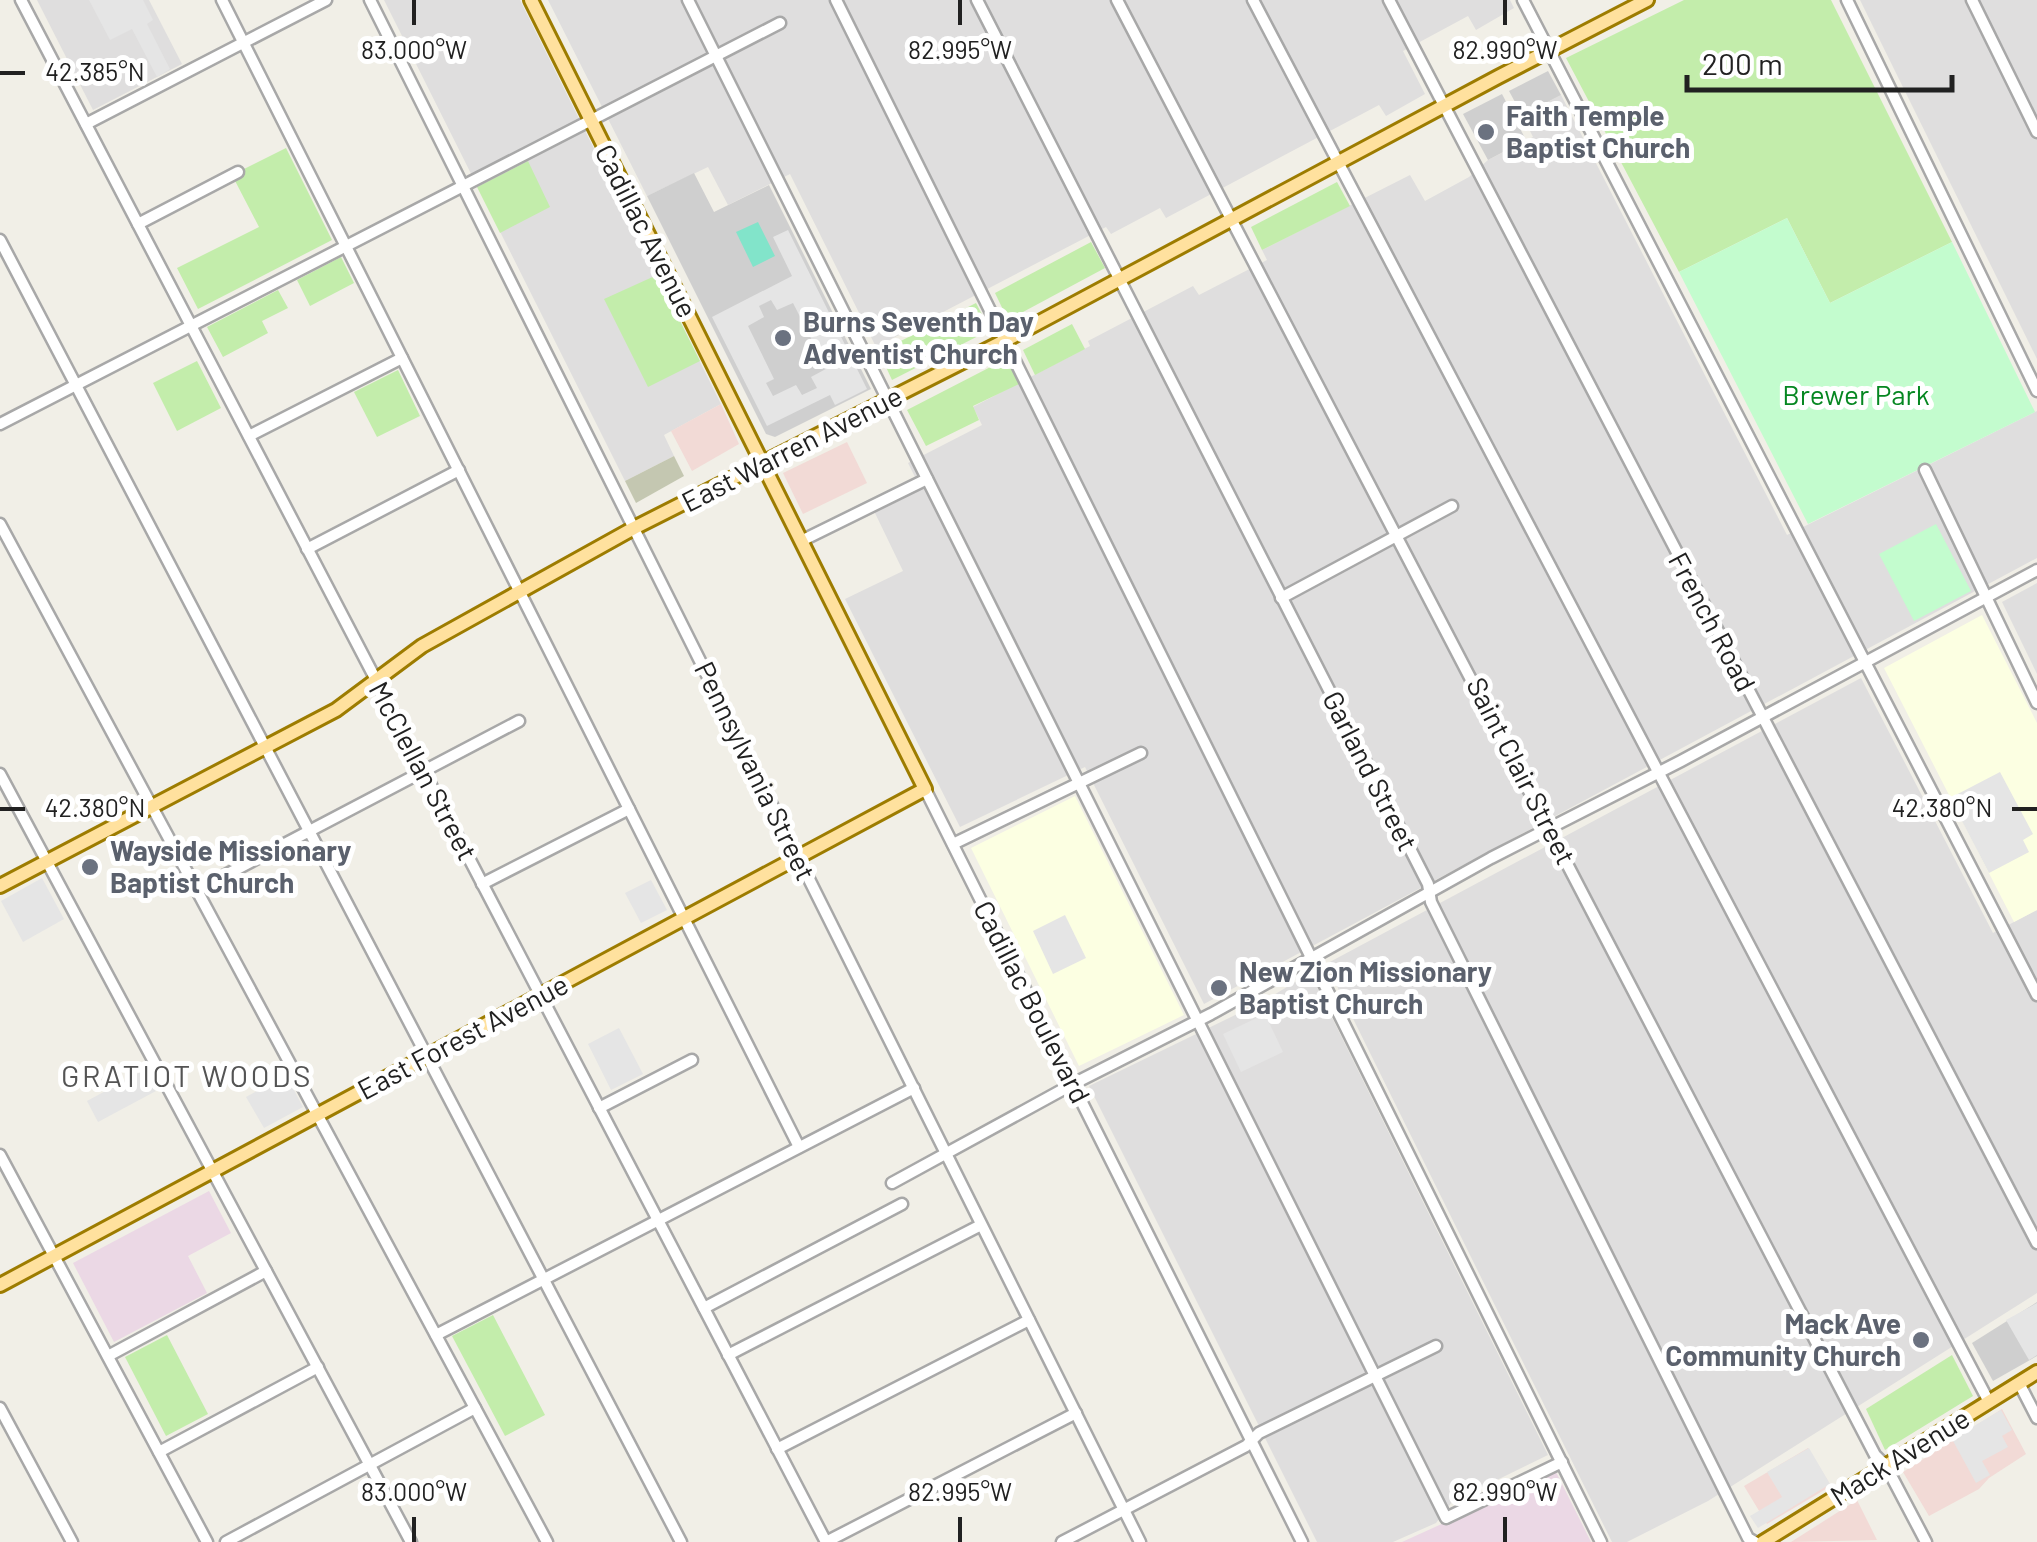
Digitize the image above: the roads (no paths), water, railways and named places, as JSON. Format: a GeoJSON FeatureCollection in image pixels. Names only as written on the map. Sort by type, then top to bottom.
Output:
{"type":"FeatureCollection","features":[{"type":"Feature","properties":{"kind":"main road","name":"Cadillac Avenue"},"geometry":{"type":"LineString","coordinates":[[531,0],[762,462]]}},
{"type":"Feature","properties":{"kind":"main road","name":"East Warren Avenue"},"geometry":{"type":"LineString","coordinates":[[0,886],[336,710],[422,646],[634,528],[1006,340],[1648,0]]}},
{"type":"Feature","properties":{"kind":"main road","name":"Cadillac Boulevard"},"geometry":{"type":"LineString","coordinates":[[762,462],[925,789]]}},
{"type":"Feature","properties":{"kind":"main road","name":"East Forest Avenue"},"geometry":{"type":"LineString","coordinates":[[0,1286],[925,789]]}},
{"type":"Feature","properties":{"kind":"main road","name":"Mack Avenue"},"geometry":{"type":"LineString","coordinates":[[1763,1542],[2037,1372]]}},
{"type":"Feature","properties":{"kind":"street","name":"McClellan Street"},"geometry":{"type":"LineString","coordinates":[[21,0],[826,1542]]}},
{"type":"Feature","properties":{"kind":"street"},"geometry":{"type":"LineString","coordinates":[[222,0],[800,1147]]}},
{"type":"Feature","properties":{"kind":"street"},"geometry":{"type":"LineString","coordinates":[[86,124],[326,0]]}},
{"type":"Feature","properties":{"kind":"street","name":"Pennsylvania Street"},"geometry":{"type":"LineString","coordinates":[[370,0],[1140,1542]]}},
{"type":"Feature","properties":{"kind":"street"},"geometry":{"type":"LineString","coordinates":[[688,0],[1446,1518],[1562,1462]]}},
{"type":"Feature","properties":{"kind":"street"},"geometry":{"type":"LineString","coordinates":[[836,0],[1601,1542]]}},
{"type":"Feature","properties":{"kind":"street","name":"Garland Street"},"geometry":{"type":"LineString","coordinates":[[977,0],[1428,884],[1428,894],[1498,1041],[1748,1538],[1755,1542]]}},
{"type":"Feature","properties":{"kind":"street","name":"Saint Clair Street"},"geometry":{"type":"LineString","coordinates":[[1117,0],[1875,1454],[1886,1466],[1926,1542]]}},
{"type":"Feature","properties":{"kind":"street"},"geometry":{"type":"LineString","coordinates":[[1253,0],[1989,1402]]}},
{"type":"Feature","properties":{"kind":"street","name":"French Road"},"geometry":{"type":"LineString","coordinates":[[1389,0],[2037,1243]]}},
{"type":"Feature","properties":{"kind":"street"},"geometry":{"type":"LineString","coordinates":[[1522,0],[2037,995]]}},
{"type":"Feature","properties":{"kind":"street"},"geometry":{"type":"LineString","coordinates":[[1847,0],[2037,390]]}},
{"type":"Feature","properties":{"kind":"street"},"geometry":{"type":"LineString","coordinates":[[1972,0],[2037,132]]}},
{"type":"Feature","properties":{"kind":"street"},"geometry":{"type":"LineString","coordinates":[[0,424],[780,23]]}},
{"type":"Feature","properties":{"kind":"street"},"geometry":{"type":"LineString","coordinates":[[138,224],[238,172]]}},
{"type":"Feature","properties":{"kind":"street"},"geometry":{"type":"LineString","coordinates":[[0,240],[681,1542]]}},
{"type":"Feature","properties":{"kind":"street"},"geometry":{"type":"LineString","coordinates":[[249,436],[402,358]]}},
{"type":"Feature","properties":{"kind":"street"},"geometry":{"type":"LineString","coordinates":[[307,549],[459,470]]}},
{"type":"Feature","properties":{"kind":"street"},"geometry":{"type":"LineString","coordinates":[[1924,470],[2037,703]]}},
{"type":"Feature","properties":{"kind":"street"},"geometry":{"type":"LineString","coordinates":[[802,541],[927,479]]}},
{"type":"Feature","properties":{"kind":"street"},"geometry":{"type":"LineString","coordinates":[[1281,598],[1452,506]]}},
{"type":"Feature","properties":{"kind":"street"},"geometry":{"type":"LineString","coordinates":[[0,524],[547,1542]]}},
{"type":"Feature","properties":{"kind":"street"},"geometry":{"type":"LineString","coordinates":[[892,1183],[1312,960],[1550,827],[2037,570]]}},
{"type":"Feature","properties":{"kind":"street"},"geometry":{"type":"LineString","coordinates":[[197,890],[519,721]]}},
{"type":"Feature","properties":{"kind":"street"},"geometry":{"type":"LineString","coordinates":[[952,844],[1141,753]]}},
{"type":"Feature","properties":{"kind":"street"},"geometry":{"type":"LineString","coordinates":[[0,774],[411,1542]]}},
{"type":"Feature","properties":{"kind":"street","name":"Cadillac Boulevard"},"geometry":{"type":"LineString","coordinates":[[925,789],[1302,1542]]}},
{"type":"Feature","properties":{"kind":"street"},"geometry":{"type":"LineString","coordinates":[[482,884],[629,809]]}},
{"type":"Feature","properties":{"kind":"street"},"geometry":{"type":"LineString","coordinates":[[599,1108],[692,1060]]}},
{"type":"Feature","properties":{"kind":"street"},"geometry":{"type":"LineString","coordinates":[[436,1334],[914,1088]]}},
{"type":"Feature","properties":{"kind":"street"},"geometry":{"type":"LineString","coordinates":[[0,1155],[207,1542]]}},
{"type":"Feature","properties":{"kind":"street"},"geometry":{"type":"LineString","coordinates":[[704,1308],[902,1204]]}},
{"type":"Feature","properties":{"kind":"street"},"geometry":{"type":"LineString","coordinates":[[728,1355],[982,1224]]}},
{"type":"Feature","properties":{"kind":"street"},"geometry":{"type":"LineString","coordinates":[[108,1356],[266,1271]]}},
{"type":"Feature","properties":{"kind":"street"},"geometry":{"type":"LineString","coordinates":[[777,1449],[1029,1320]]}},
{"type":"Feature","properties":{"kind":"street"},"geometry":{"type":"LineString","coordinates":[[1062,1542],[1259,1434],[1436,1346]]}},
{"type":"Feature","properties":{"kind":"street"},"geometry":{"type":"LineString","coordinates":[[159,1452],[318,1367]]}},
{"type":"Feature","properties":{"kind":"street"},"geometry":{"type":"LineString","coordinates":[[2019,1383],[2037,1418]]}},
{"type":"Feature","properties":{"kind":"street"},"geometry":{"type":"LineString","coordinates":[[0,1408],[72,1542]]}},
{"type":"Feature","properties":{"kind":"street"},"geometry":{"type":"LineString","coordinates":[[226,1542],[476,1408]]}},
{"type":"Feature","properties":{"kind":"street"},"geometry":{"type":"LineString","coordinates":[[826,1542],[1076,1413]]}},
{"type":"Feature","properties":{"kind":"place","name":"Faith Temple Baptist Church"},"geometry":{"type":"Point","coordinates":[1486,132]}},
{"type":"Feature","properties":{"kind":"place","name":"Burns Seventh Day Adventist Church"},"geometry":{"type":"Point","coordinates":[783,338]}},
{"type":"Feature","properties":{"kind":"place","name":"Wayside Missionary Baptist Church"},"geometry":{"type":"Point","coordinates":[90,867]}},
{"type":"Feature","properties":{"kind":"place","name":"New Zion Missionary Baptist Church"},"geometry":{"type":"Point","coordinates":[1219,988]}},
{"type":"Feature","properties":{"kind":"place","name":"Mack Ave Community Church"},"geometry":{"type":"Point","coordinates":[1921,1340]}},
{"type":"Feature","properties":{"kind":"district","name":"GRATIOT WOODS"},"geometry":{"type":"Point","coordinates":[187,1077]}},
{"type":"Feature","properties":{"kind":"park label","name":"Brewer Park"},"geometry":{"type":"Point","coordinates":[1856,395]}}]}
